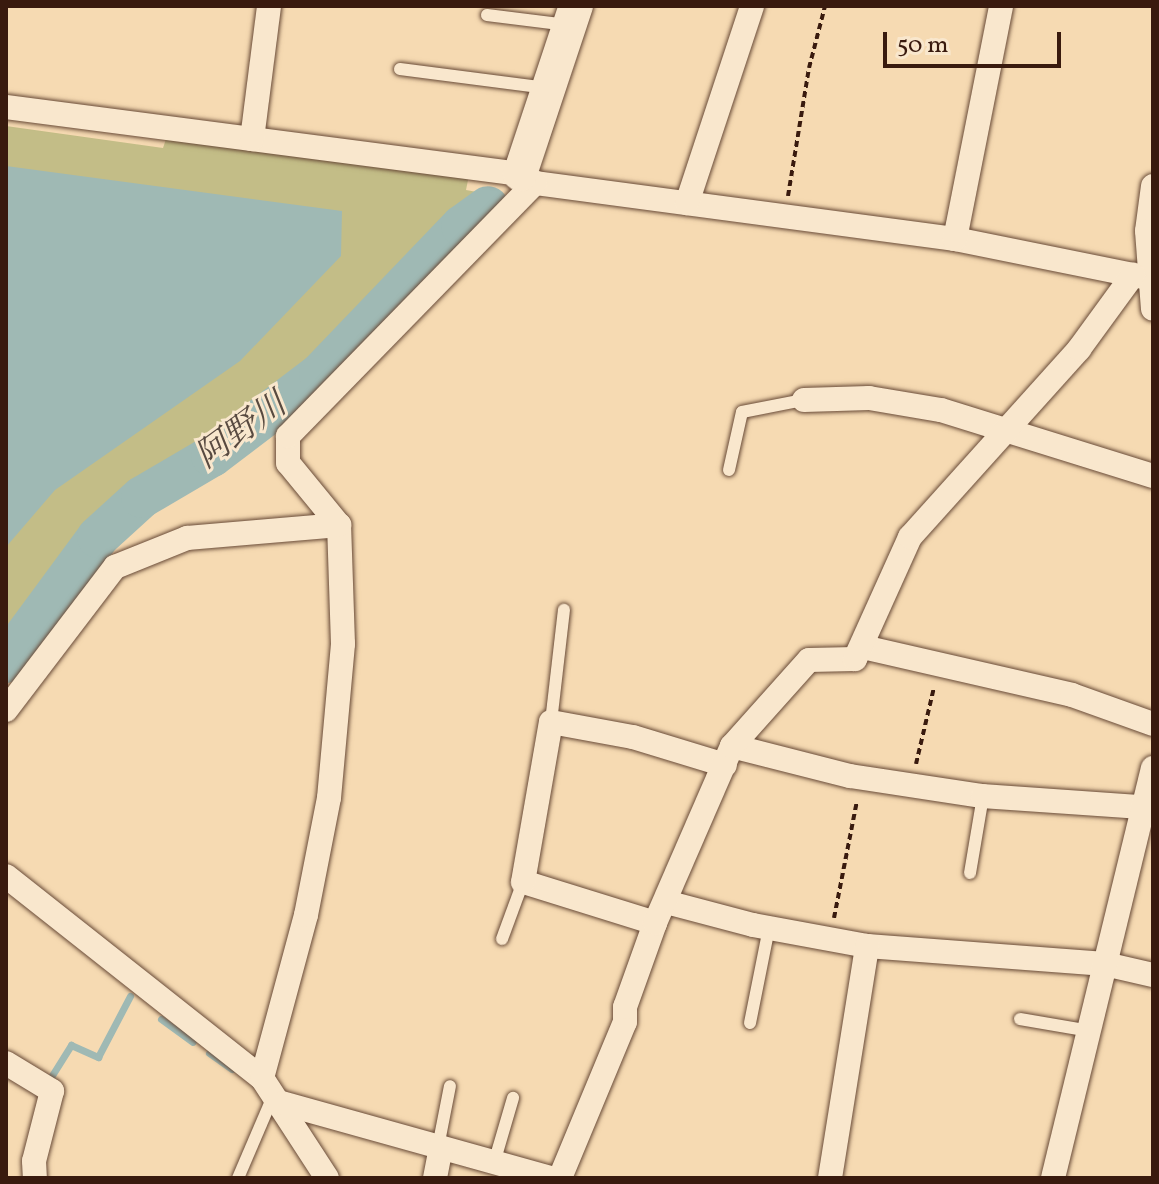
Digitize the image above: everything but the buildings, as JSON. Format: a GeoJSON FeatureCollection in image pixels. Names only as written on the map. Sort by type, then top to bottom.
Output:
{"type":"FeatureCollection","features":[{"type":"Feature","properties":{"kind":"street"},"geometry":{"type":"LineString","coordinates":[[252,139],[269,6]]}},
{"type":"Feature","properties":{"kind":"street"},"geometry":{"type":"LineString","coordinates":[[687,203],[752,6]]}},
{"type":"Feature","properties":{"kind":"street"},"geometry":{"type":"LineString","coordinates":[[955,239],[1001,6]]}},
{"type":"Feature","properties":{"kind":"street"},"geometry":{"type":"LineString","coordinates":[[273,1091],[329,798],[343,644],[339,525],[288,463],[288,436],[528,179],[548,88],[572,16]]}},
{"type":"Feature","properties":{"kind":"street"},"geometry":{"type":"LineString","coordinates":[[6,107],[955,239],[1146,278]]}},
{"type":"Feature","properties":{"kind":"street"},"geometry":{"type":"LineString","coordinates":[[1153,186],[1147,231],[1146,278],[1153,309]]}},
{"type":"Feature","properties":{"kind":"street"},"geometry":{"type":"LineString","coordinates":[[560,1178],[625,1022],[625,1007],[660,912],[729,756],[809,660],[855,659],[910,537],[1003,431],[1146,278]]}},
{"type":"Feature","properties":{"kind":"street"},"geometry":{"type":"LineString","coordinates":[[804,400],[869,398],[941,410],[1003,431],[1106,458],[1153,476]]}},
{"type":"Feature","properties":{"kind":"street"},"geometry":{"type":"LineString","coordinates":[[6,710],[115,567],[187,538],[339,525]]}},
{"type":"Feature","properties":{"kind":"street"},"geometry":{"type":"LineString","coordinates":[[863,647],[939,667],[1072,695],[1153,724]]}},
{"type":"Feature","properties":{"kind":"street"},"geometry":{"type":"LineString","coordinates":[[1141,807],[983,796],[911,786],[551,722],[523,882],[660,912],[867,946],[1105,964],[1153,975]]}},
{"type":"Feature","properties":{"kind":"street"},"geometry":{"type":"LineString","coordinates":[[1053,1178],[1141,807],[1153,768]]}},
{"type":"Feature","properties":{"kind":"street"},"geometry":{"type":"LineString","coordinates":[[6,876],[273,1091],[327,1178]]}},
{"type":"Feature","properties":{"kind":"street"},"geometry":{"type":"LineString","coordinates":[[830,1178],[867,946]]}},
{"type":"Feature","properties":{"kind":"street"},"geometry":{"type":"LineString","coordinates":[[6,1063],[52,1091],[34,1161],[35,1178]]}},
{"type":"Feature","properties":{"kind":"street"},"geometry":{"type":"LineString","coordinates":[[273,1091],[440,1148],[551,1178]]}},
{"type":"Feature","properties":{"kind":"street"},"geometry":{"type":"LineString","coordinates":[[435,1178],[440,1148]]}},
{"type":"Feature","properties":{"kind":"lane"},"geometry":{"type":"LineString","coordinates":[[487,15],[572,16]]}},
{"type":"Feature","properties":{"kind":"lane"},"geometry":{"type":"LineString","coordinates":[[400,69],[548,88]]}},
{"type":"Feature","properties":{"kind":"lane"},"geometry":{"type":"LineString","coordinates":[[729,470],[742,412],[804,400]]}},
{"type":"Feature","properties":{"kind":"lane"},"geometry":{"type":"LineString","coordinates":[[551,722],[564,610]]}},
{"type":"Feature","properties":{"kind":"lane"},"geometry":{"type":"LineString","coordinates":[[970,873],[983,796]]}},
{"type":"Feature","properties":{"kind":"lane"},"geometry":{"type":"LineString","coordinates":[[502,939],[523,882]]}},
{"type":"Feature","properties":{"kind":"lane"},"geometry":{"type":"LineString","coordinates":[[750,1023],[769,928]]}},
{"type":"Feature","properties":{"kind":"lane"},"geometry":{"type":"LineString","coordinates":[[1020,1019],[1090,1031]]}},
{"type":"Feature","properties":{"kind":"lane"},"geometry":{"type":"LineString","coordinates":[[440,1148],[450,1086]]}},
{"type":"Feature","properties":{"kind":"lane"},"geometry":{"type":"LineString","coordinates":[[238,1178],[273,1091]]}},
{"type":"Feature","properties":{"kind":"lane"},"geometry":{"type":"LineString","coordinates":[[494,1163],[513,1098]]}},
{"type":"Feature","properties":{"kind":"path"},"geometry":{"type":"LineString","coordinates":[[785,217],[809,68],[825,6]]}},
{"type":"Feature","properties":{"kind":"path"},"geometry":{"type":"LineString","coordinates":[[911,786],[939,667]]}},
{"type":"Feature","properties":{"kind":"path"},"geometry":{"type":"LineString","coordinates":[[830,940],[861,778]]}},
{"type":"Feature","properties":{"kind":"shaded area"},"geometry":{"type":"Polygon","coordinates":[[[6,126],[163,148],[167,136],[469,175],[466,190],[477,192],[305,375],[114,506],[77,543],[6,640],[6,126]]]}},
{"type":"Feature","properties":{"kind":"water"},"geometry":{"type":"Polygon","coordinates":[[[6,166],[342,211],[341,256],[240,361],[55,490],[6,547],[6,166]]]}},
{"type":"Feature","properties":{"kind":"waterway","name":"阿野川"},"geometry":{"type":"LineString","coordinates":[[6,662],[98,537],[142,497],[212,456],[320,374],[462,226],[488,207]]}},
{"type":"Feature","properties":{"kind":"waterway"},"geometry":{"type":"LineString","coordinates":[[51,1077],[71,1045],[98,1057],[130,996]]}},
{"type":"Feature","properties":{"kind":"waterway"},"geometry":{"type":"LineString","coordinates":[[161,1019],[193,1042]]}},
{"type":"Feature","properties":{"kind":"waterway"},"geometry":{"type":"LineString","coordinates":[[209,1053],[232,1069]]}}]}
